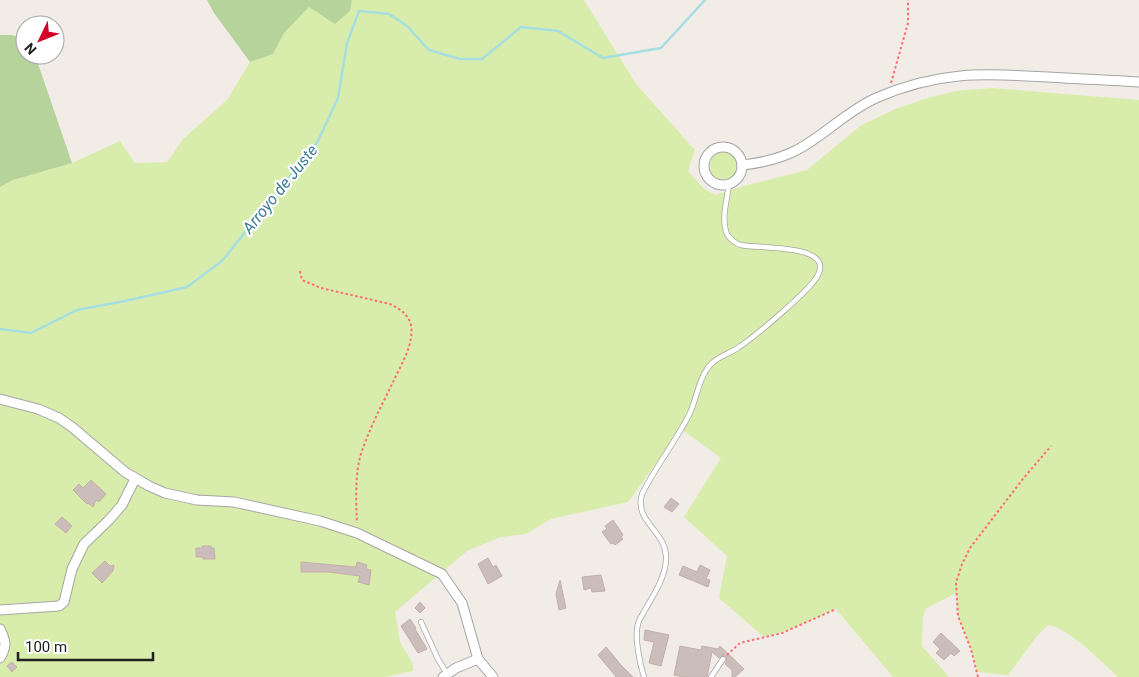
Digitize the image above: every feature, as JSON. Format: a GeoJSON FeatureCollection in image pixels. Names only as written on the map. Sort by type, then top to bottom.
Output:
{"type":"FeatureCollection","features":[{"type":"Feature","properties":{"kind":"street"},"geometry":{"type":"LineString","coordinates":[[742,165],[782,157],[798,149],[857,108],[890,93],[929,80],[975,74],[1139,82]]}},
{"type":"Feature","properties":{"kind":"street"},"geometry":{"type":"LineString","coordinates":[[719,147],[729,147],[738,153],[742,161],[739,177],[729,185],[714,184],[707,178],[703,167],[705,158],[710,151],[719,147]]}},
{"type":"Feature","properties":{"kind":"street"},"geometry":{"type":"LineString","coordinates":[[0,399],[38,409],[59,418],[135,479],[165,493],[197,500],[234,502],[320,521],[357,533],[442,574],[462,604],[478,659],[493,677]]}},
{"type":"Feature","properties":{"kind":"street"},"geometry":{"type":"LineString","coordinates":[[0,610],[59,606],[64,602],[72,569],[84,544],[122,505],[135,479]]}},
{"type":"Feature","properties":{"kind":"street"},"geometry":{"type":"LineString","coordinates":[[0,629],[6,642],[5,650],[0,658]]}},
{"type":"Feature","properties":{"kind":"street"},"geometry":{"type":"LineString","coordinates":[[445,676],[456,668],[478,659]]}},
{"type":"Feature","properties":{"kind":"lane"},"geometry":{"type":"LineString","coordinates":[[644,677],[638,658],[638,624],[655,593],[663,572],[666,556],[664,544],[640,511],[639,503],[642,494],[690,412],[710,365],[750,339],[812,285],[819,272],[819,265],[809,254],[797,250],[740,245],[733,241],[727,234],[725,223],[729,185]]}},
{"type":"Feature","properties":{"kind":"lane"},"geometry":{"type":"LineString","coordinates":[[421,622],[445,676]]}},
{"type":"Feature","properties":{"kind":"lane"},"geometry":{"type":"LineString","coordinates":[[711,677],[723,659]]}},
{"type":"Feature","properties":{"kind":"path"},"geometry":{"type":"LineString","coordinates":[[890,93],[894,70],[908,23],[908,0]]}},
{"type":"Feature","properties":{"kind":"path"},"geometry":{"type":"LineString","coordinates":[[300,271],[302,280],[321,288],[390,304],[406,314],[411,326],[411,334],[406,352],[360,459],[356,494],[357,533]]}},
{"type":"Feature","properties":{"kind":"path"},"geometry":{"type":"LineString","coordinates":[[978,677],[971,649],[958,616],[956,583],[962,564],[970,548],[1022,480],[1051,446]]}},
{"type":"Feature","properties":{"kind":"path"},"geometry":{"type":"LineString","coordinates":[[723,659],[740,643],[782,633],[836,609]]}},
{"type":"Feature","properties":{"kind":"green space"},"geometry":{"type":"Polygon","coordinates":[[[207,0],[352,0],[350,11],[335,24],[309,7],[284,33],[273,54],[250,62],[214,13],[207,0]]]}},
{"type":"Feature","properties":{"kind":"green space"},"geometry":{"type":"Polygon","coordinates":[[[352,0],[584,0],[636,84],[695,150],[688,171],[703,188],[715,195],[807,170],[860,126],[893,110],[927,98],[955,91],[992,88],[1139,100],[1139,677],[1118,677],[1075,639],[1056,627],[1048,625],[1037,636],[1008,675],[977,672],[971,649],[958,616],[956,593],[925,609],[923,618],[922,646],[949,677],[893,677],[836,609],[794,628],[764,637],[719,598],[727,556],[684,517],[721,458],[681,429],[628,502],[551,519],[526,534],[501,537],[467,551],[395,612],[400,642],[413,664],[413,671],[385,677],[0,677],[0,187],[13,180],[72,163],[120,141],[135,163],[167,162],[183,139],[227,100],[250,62],[273,54],[284,33],[309,7],[350,11],[352,0]]]}},
{"type":"Feature","properties":{"kind":"green space"},"geometry":{"type":"Polygon","coordinates":[[[0,35],[11,35],[15,36],[15,65],[38,65],[72,163],[13,180],[0,187],[0,35]]]}},
{"type":"Feature","properties":{"kind":"green space"},"geometry":{"type":"Polygon","coordinates":[[[724,152],[734,156],[738,166],[734,176],[724,180],[714,176],[710,166],[714,156],[724,152]]]}},
{"type":"Feature","properties":{"kind":"building"},"geometry":{"type":"Polygon","coordinates":[[[91,480],[106,494],[99,502],[96,500],[93,507],[87,504],[73,490],[79,484],[83,488],[91,480]]]}},
{"type":"Feature","properties":{"kind":"building"},"geometry":{"type":"Polygon","coordinates":[[[671,498],[679,504],[672,512],[664,507],[671,498]]]}},
{"type":"Feature","properties":{"kind":"building"},"geometry":{"type":"Polygon","coordinates":[[[62,517],[72,526],[66,533],[55,524],[62,517]]]}},
{"type":"Feature","properties":{"kind":"building"},"geometry":{"type":"Polygon","coordinates":[[[613,520],[623,535],[621,537],[623,539],[615,545],[611,544],[602,532],[607,529],[605,526],[613,520]]]}},
{"type":"Feature","properties":{"kind":"building"},"geometry":{"type":"Polygon","coordinates":[[[202,546],[214,548],[215,559],[196,557],[196,548],[203,548],[202,546]]]}},
{"type":"Feature","properties":{"kind":"building"},"geometry":{"type":"Polygon","coordinates":[[[488,558],[493,567],[496,565],[502,576],[488,584],[478,564],[488,558]]]}},
{"type":"Feature","properties":{"kind":"building"},"geometry":{"type":"Polygon","coordinates":[[[105,561],[110,566],[114,565],[113,571],[102,583],[92,573],[105,561]]]}},
{"type":"Feature","properties":{"kind":"building"},"geometry":{"type":"Polygon","coordinates":[[[301,562],[356,567],[357,562],[367,565],[366,569],[371,570],[369,585],[358,582],[360,576],[328,572],[301,572],[301,562]]]}},
{"type":"Feature","properties":{"kind":"building"},"geometry":{"type":"Polygon","coordinates":[[[700,565],[710,570],[706,579],[710,580],[708,587],[679,575],[683,566],[697,572],[700,565]]]}},
{"type":"Feature","properties":{"kind":"building"},"geometry":{"type":"Polygon","coordinates":[[[601,575],[605,591],[592,592],[591,588],[584,590],[582,577],[601,575]]]}},
{"type":"Feature","properties":{"kind":"building"},"geometry":{"type":"Polygon","coordinates":[[[560,580],[566,608],[559,610],[556,594],[560,580]]]}},
{"type":"Feature","properties":{"kind":"building"},"geometry":{"type":"Polygon","coordinates":[[[420,602],[425,608],[420,613],[415,608],[420,602]]]}},
{"type":"Feature","properties":{"kind":"building"},"geometry":{"type":"Polygon","coordinates":[[[410,619],[427,649],[418,653],[401,626],[410,619]]]}},
{"type":"Feature","properties":{"kind":"building"},"geometry":{"type":"Polygon","coordinates":[[[645,630],[669,635],[661,666],[649,663],[654,642],[644,640],[645,630]]]}},
{"type":"Feature","properties":{"kind":"building"},"geometry":{"type":"Polygon","coordinates":[[[941,633],[960,651],[954,656],[951,653],[944,660],[936,653],[940,649],[933,642],[941,633]]]}},
{"type":"Feature","properties":{"kind":"building"},"geometry":{"type":"Polygon","coordinates":[[[680,646],[701,650],[702,646],[718,649],[720,646],[744,669],[735,677],[732,677],[732,670],[725,664],[726,657],[723,655],[719,658],[712,652],[707,677],[674,675],[680,646]]]}},
{"type":"Feature","properties":{"kind":"building"},"geometry":{"type":"Polygon","coordinates":[[[606,647],[633,677],[616,677],[598,655],[606,647]]]}},
{"type":"Feature","properties":{"kind":"building"},"geometry":{"type":"Polygon","coordinates":[[[12,662],[17,667],[12,672],[7,666],[12,662]]]}},
{"type":"Feature","properties":{"kind":"waterway","name":"Arroyo de Juste"},"geometry":{"type":"LineString","coordinates":[[0,329],[31,333],[77,310],[187,287],[222,261],[317,143],[338,98],[347,43],[359,11],[389,14],[407,26],[429,50],[460,59],[482,59],[521,27],[558,31],[603,58],[661,48],[705,0]]}}]}
